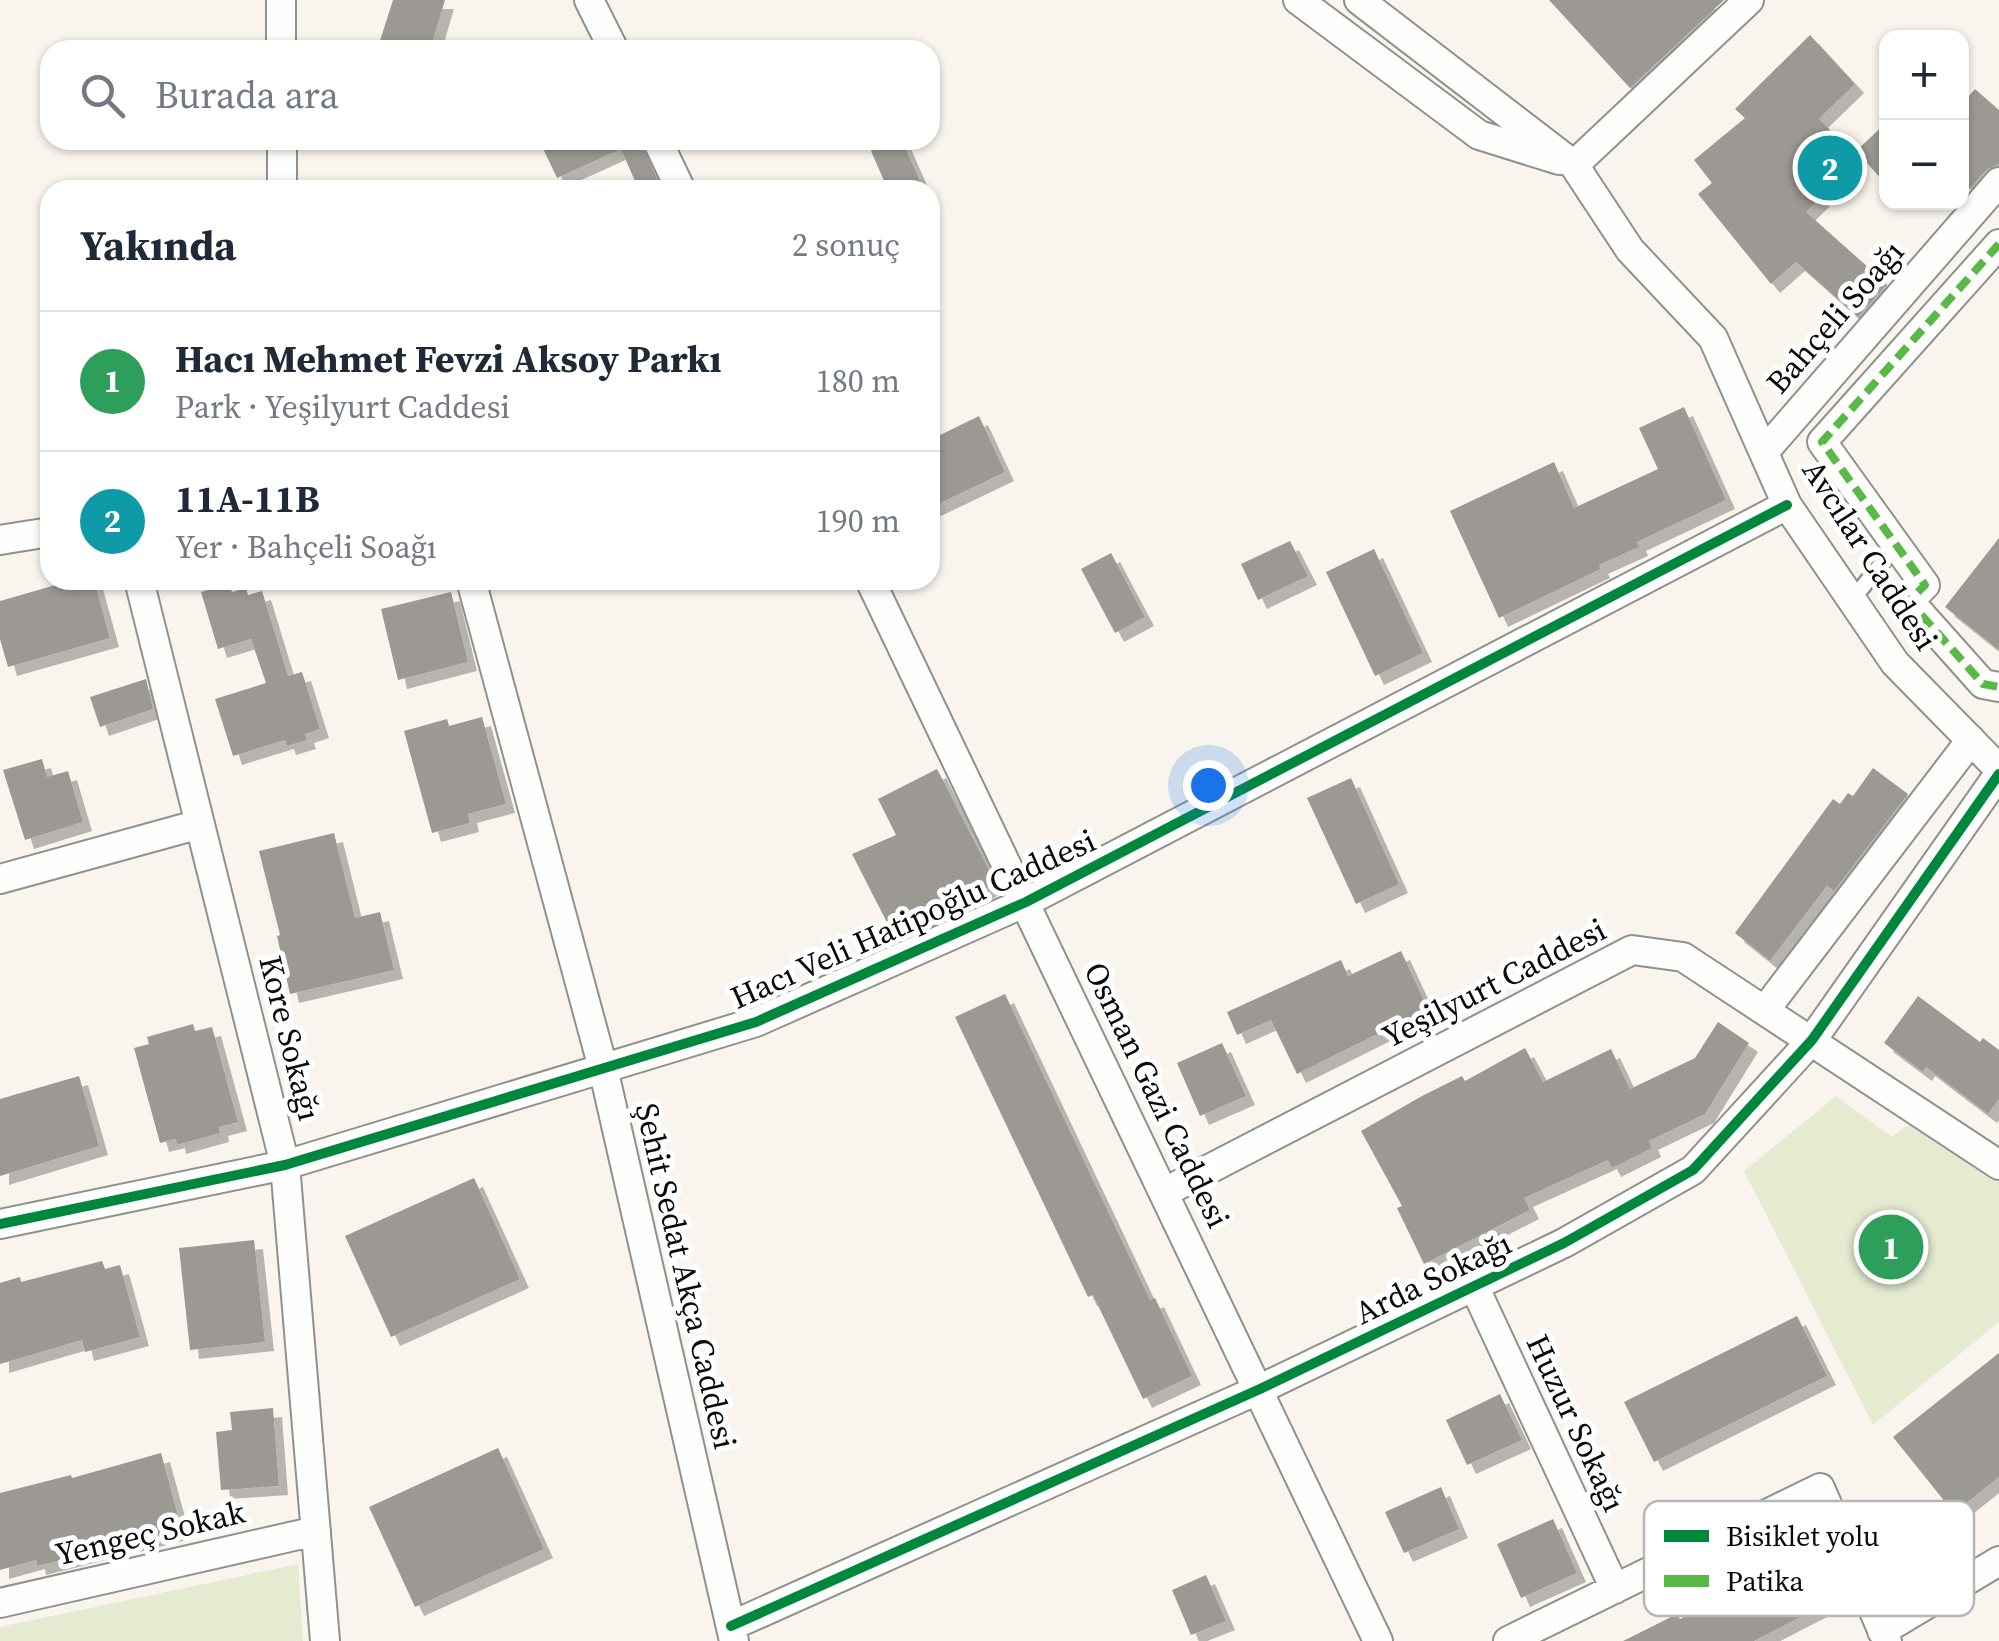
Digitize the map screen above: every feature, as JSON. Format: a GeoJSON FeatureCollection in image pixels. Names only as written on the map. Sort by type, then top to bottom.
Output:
{"type":"FeatureCollection","features":[{"type":"Feature","properties":{"kind":"street"},"geometry":{"type":"LineString","coordinates":[[280,0],[281,40]]}},
{"type":"Feature","properties":{"kind":"street"},"geometry":{"type":"LineString","coordinates":[[590,0],[609,40]]}},
{"type":"Feature","properties":{"kind":"street"},"geometry":{"type":"LineString","coordinates":[[1298,0],[1480,135],[1574,164],[1749,0]]}},
{"type":"Feature","properties":{"kind":"street","name":"Avcılar Caddesi"},"geometry":{"type":"LineString","coordinates":[[1365,2],[1574,164],[1630,250],[1713,338],[1787,505],[1894,664],[1999,772]]}},
{"type":"Feature","properties":{"kind":"street"},"geometry":{"type":"LineString","coordinates":[[282,150],[282,180]]}},
{"type":"Feature","properties":{"kind":"street"},"geometry":{"type":"LineString","coordinates":[[662,150],[676,180]]}},
{"type":"Feature","properties":{"kind":"street","name":"Bahçeli Soağı"},"geometry":{"type":"LineString","coordinates":[[1764,452],[1999,182]]}},
{"type":"Feature","properties":{"kind":"street"},"geometry":{"type":"LineString","coordinates":[[1999,244],[1822,442],[1925,585],[1909,601],[1983,684],[1999,687]]}},
{"type":"Feature","properties":{"kind":"street","name":"Hacı Veli Hatipoğlu Caddesi"},"geometry":{"type":"LineString","coordinates":[[0,1224],[285,1165],[756,1022],[1026,902],[1787,505]]}},
{"type":"Feature","properties":{"kind":"street"},"geometry":{"type":"LineString","coordinates":[[0,540],[40,534]]}},
{"type":"Feature","properties":{"kind":"street","name":"Kore Sokağı"},"geometry":{"type":"LineString","coordinates":[[142,590],[285,1165],[325,1641]]}},
{"type":"Feature","properties":{"kind":"street","name":"Şehit Sedat Akça Caddesi"},"geometry":{"type":"LineString","coordinates":[[474,590],[603,1068],[733,1634]]}},
{"type":"Feature","properties":{"kind":"street","name":"Osman Gazi Caddesi"},"geometry":{"type":"LineString","coordinates":[[875,590],[1378,1641]]}},
{"type":"Feature","properties":{"kind":"street"},"geometry":{"type":"LineString","coordinates":[[1765,1010],[1971,740]]}},
{"type":"Feature","properties":{"kind":"street","name":"Arda Sokağı"},"geometry":{"type":"LineString","coordinates":[[733,1634],[1564,1243],[1693,1170],[1812,1040],[1999,772]]}},
{"type":"Feature","properties":{"kind":"street"},"geometry":{"type":"LineString","coordinates":[[0,879],[200,824]]}},
{"type":"Feature","properties":{"kind":"street","name":"Yeşilyurt Caddesi"},"geometry":{"type":"LineString","coordinates":[[1165,1192],[1632,950],[1683,957],[1999,1166]]}},
{"type":"Feature","properties":{"kind":"street","name":"Huzur Sokağı"},"geometry":{"type":"LineString","coordinates":[[1474,1286],[1615,1589]]}},
{"type":"Feature","properties":{"kind":"street"},"geometry":{"type":"LineString","coordinates":[[1794,1501],[1820,1488],[1826,1501]]}},
{"type":"Feature","properties":{"kind":"street","name":"Yengeç Sokak"},"geometry":{"type":"LineString","coordinates":[[0,1603],[316,1531]]}},
{"type":"Feature","properties":{"kind":"street"},"geometry":{"type":"LineString","coordinates":[[1974,1577],[1999,1561]]}},
{"type":"Feature","properties":{"kind":"street"},"geometry":{"type":"LineString","coordinates":[[1508,1641],[1644,1575]]}},
{"type":"Feature","properties":{"kind":"street"},"geometry":{"type":"LineString","coordinates":[[1884,1636],[1915,1616]]}},
{"type":"Feature","properties":{"kind":"lane"},"geometry":{"type":"LineString","coordinates":[[1343,34],[1365,2]]}},
{"type":"Feature","properties":{"kind":"lane"},"geometry":{"type":"LineString","coordinates":[[1852,600],[1895,547]]}},
{"type":"Feature","properties":{"kind":"green space"},"geometry":{"type":"Polygon","coordinates":[[[1836,1096],[1892,1137],[1914,1121],[1999,1172],[1999,1322],[1873,1425],[1744,1171],[1836,1096]]]}},
{"type":"Feature","properties":{"kind":"green space"},"geometry":{"type":"Polygon","coordinates":[[[298,1564],[303,1641],[0,1641],[0,1627],[298,1564]]]}},
{"type":"Feature","properties":{"kind":"building"},"geometry":{"type":"Polygon","coordinates":[[[393,0],[445,0],[433,40],[380,40],[393,0]]]}},
{"type":"Feature","properties":{"kind":"building"},"geometry":{"type":"Polygon","coordinates":[[[1549,0],[1724,0],[1630,88],[1549,0]]]}},
{"type":"Feature","properties":{"kind":"building"},"geometry":{"type":"Polygon","coordinates":[[[1810,35],[1855,84],[1819,119],[1859,159],[1806,212],[1887,284],[1858,317],[1796,262],[1771,284],[1698,194],[1712,183],[1694,160],[1745,118],[1735,109],[1810,35]]]}},
{"type":"Feature","properties":{"kind":"building"},"geometry":{"type":"Polygon","coordinates":[[[1975,89],[1999,110],[1999,164],[1986,170],[1969,190],[1969,120],[1969,96],[1975,89]]]}},
{"type":"Feature","properties":{"kind":"building"},"geometry":{"type":"Polygon","coordinates":[[[1879,130],[1879,176],[1856,151],[1879,130]]]}},
{"type":"Feature","properties":{"kind":"building"},"geometry":{"type":"Polygon","coordinates":[[[544,150],[619,150],[557,178],[544,150]]]}},
{"type":"Feature","properties":{"kind":"building"},"geometry":{"type":"Polygon","coordinates":[[[621,150],[644,150],[658,180],[635,180],[621,150]]]}},
{"type":"Feature","properties":{"kind":"building"},"geometry":{"type":"Polygon","coordinates":[[[906,150],[920,180],[884,180],[871,151],[906,150]]]}},
{"type":"Feature","properties":{"kind":"building"},"geometry":{"type":"Polygon","coordinates":[[[1684,407],[1726,500],[1637,542],[1639,547],[1599,565],[1601,569],[1499,618],[1450,511],[1554,462],[1574,508],[1658,469],[1639,428],[1684,407]]]}},
{"type":"Feature","properties":{"kind":"building"},"geometry":{"type":"Polygon","coordinates":[[[979,416],[1005,472],[940,503],[940,435],[979,416]]]}},
{"type":"Feature","properties":{"kind":"building"},"geometry":{"type":"Polygon","coordinates":[[[1999,538],[1999,650],[1945,607],[1999,538]]]}},
{"type":"Feature","properties":{"kind":"building"},"geometry":{"type":"Polygon","coordinates":[[[1290,541],[1308,576],[1258,600],[1241,564],[1290,541]]]}},
{"type":"Feature","properties":{"kind":"building"},"geometry":{"type":"Polygon","coordinates":[[[1374,549],[1423,653],[1375,676],[1326,572],[1374,549]]]}},
{"type":"Feature","properties":{"kind":"building"},"geometry":{"type":"Polygon","coordinates":[[[1111,553],[1145,617],[1115,633],[1081,569],[1111,553]]]}},
{"type":"Feature","properties":{"kind":"building"},"geometry":{"type":"Polygon","coordinates":[[[40,589],[97,590],[110,638],[8,667],[0,639],[0,601],[40,589]]]}},
{"type":"Feature","properties":{"kind":"building"},"geometry":{"type":"Polygon","coordinates":[[[247,590],[248,595],[262,591],[288,676],[302,672],[320,729],[305,734],[307,740],[287,746],[285,740],[233,756],[215,699],[266,683],[251,639],[218,649],[201,592],[247,590]]]}},
{"type":"Feature","properties":{"kind":"building"},"geometry":{"type":"Polygon","coordinates":[[[451,592],[468,662],[398,680],[381,609],[451,592]]]}},
{"type":"Feature","properties":{"kind":"building"},"geometry":{"type":"Polygon","coordinates":[[[146,679],[153,709],[100,727],[90,697],[146,679]]]}},
{"type":"Feature","properties":{"kind":"building"},"geometry":{"type":"Polygon","coordinates":[[[482,717],[506,804],[468,814],[470,823],[432,833],[404,731],[447,719],[449,726],[482,717]]]}},
{"type":"Feature","properties":{"kind":"building"},"geometry":{"type":"Polygon","coordinates":[[[42,759],[47,777],[68,771],[83,822],[25,840],[3,770],[42,759]]]}},
{"type":"Feature","properties":{"kind":"building"},"geometry":{"type":"Polygon","coordinates":[[[1873,768],[1908,794],[1834,891],[1827,886],[1770,961],[1735,933],[1833,799],[1840,804],[1848,793],[1853,796],[1873,768]]]}},
{"type":"Feature","properties":{"kind":"building"},"geometry":{"type":"Polygon","coordinates":[[[937,769],[996,883],[972,896],[974,901],[896,940],[852,854],[896,835],[878,799],[937,769]]]}},
{"type":"Feature","properties":{"kind":"building"},"geometry":{"type":"Polygon","coordinates":[[[1351,778],[1399,884],[1356,904],[1307,798],[1351,778]]]}},
{"type":"Feature","properties":{"kind":"building"},"geometry":{"type":"Polygon","coordinates":[[[334,833],[355,918],[380,912],[394,970],[290,994],[259,851],[334,833]]]}},
{"type":"Feature","properties":{"kind":"building"},"geometry":{"type":"Polygon","coordinates":[[[1401,951],[1428,1009],[1297,1074],[1271,1020],[1237,1035],[1227,1012],[1341,960],[1348,976],[1401,951]]]}},
{"type":"Feature","properties":{"kind":"building"},"geometry":{"type":"Polygon","coordinates":[[[1005,994],[1150,1300],[1155,1298],[1192,1376],[1143,1399],[1093,1295],[1088,1297],[955,1017],[1005,994]]]}},
{"type":"Feature","properties":{"kind":"building"},"geometry":{"type":"Polygon","coordinates":[[[1918,996],[1980,1042],[1983,1038],[1999,1050],[1999,1099],[1988,1114],[1926,1067],[1923,1072],[1884,1043],[1918,996]]]}},
{"type":"Feature","properties":{"kind":"building"},"geometry":{"type":"Polygon","coordinates":[[[1718,1022],[1749,1043],[1705,1114],[1649,1141],[1652,1148],[1612,1168],[1608,1160],[1524,1198],[1530,1210],[1424,1264],[1397,1208],[1402,1206],[1361,1131],[1422,1096],[1462,1076],[1465,1081],[1525,1048],[1543,1082],[1611,1049],[1630,1089],[1695,1058],[1718,1022]]]}},
{"type":"Feature","properties":{"kind":"building"},"geometry":{"type":"Polygon","coordinates":[[[193,1024],[195,1031],[212,1027],[238,1122],[219,1127],[220,1133],[177,1145],[176,1139],[160,1143],[134,1048],[149,1044],[147,1037],[193,1024]]]}},
{"type":"Feature","properties":{"kind":"building"},"geometry":{"type":"Polygon","coordinates":[[[1222,1043],[1246,1096],[1200,1116],[1177,1063],[1222,1043]]]}},
{"type":"Feature","properties":{"kind":"building"},"geometry":{"type":"Polygon","coordinates":[[[79,1076],[99,1146],[0,1176],[0,1099],[79,1076]]]}},
{"type":"Feature","properties":{"kind":"building"},"geometry":{"type":"Polygon","coordinates":[[[474,1178],[520,1279],[391,1337],[345,1236],[474,1178]]]}},
{"type":"Feature","properties":{"kind":"building"},"geometry":{"type":"Polygon","coordinates":[[[254,1240],[265,1342],[190,1350],[179,1248],[254,1240]]]}},
{"type":"Feature","properties":{"kind":"building"},"geometry":{"type":"Polygon","coordinates":[[[102,1261],[105,1269],[120,1265],[140,1337],[85,1352],[82,1340],[0,1364],[0,1283],[20,1277],[21,1282],[102,1261]]]}},
{"type":"Feature","properties":{"kind":"building"},"geometry":{"type":"Polygon","coordinates":[[[1797,1316],[1827,1376],[1654,1462],[1624,1402],[1797,1316]]]}},
{"type":"Feature","properties":{"kind":"building"},"geometry":{"type":"Polygon","coordinates":[[[1999,1353],[1999,1477],[1969,1501],[1944,1501],[1893,1437],[1999,1353]]]}},
{"type":"Feature","properties":{"kind":"building"},"geometry":{"type":"Polygon","coordinates":[[[1500,1394],[1522,1440],[1467,1465],[1446,1420],[1500,1394]]]}},
{"type":"Feature","properties":{"kind":"building"},"geometry":{"type":"Polygon","coordinates":[[[273,1408],[279,1486],[221,1490],[216,1432],[232,1430],[230,1412],[273,1408]]]}},
{"type":"Feature","properties":{"kind":"building"},"geometry":{"type":"Polygon","coordinates":[[[498,1448],[544,1549],[415,1607],[369,1507],[498,1448]]]}},
{"type":"Feature","properties":{"kind":"building"},"geometry":{"type":"Polygon","coordinates":[[[161,1453],[182,1530],[37,1566],[36,1560],[0,1570],[0,1493],[161,1453]]]}},
{"type":"Feature","properties":{"kind":"building"},"geometry":{"type":"Polygon","coordinates":[[[1441,1487],[1459,1529],[1404,1553],[1385,1512],[1441,1487]]]}},
{"type":"Feature","properties":{"kind":"building"},"geometry":{"type":"Polygon","coordinates":[[[1553,1519],[1577,1573],[1521,1598],[1497,1544],[1553,1519]]]}},
{"type":"Feature","properties":{"kind":"building"},"geometry":{"type":"Polygon","coordinates":[[[1206,1575],[1226,1621],[1191,1635],[1172,1590],[1206,1575]]]}},
{"type":"Feature","properties":{"kind":"building"},"geometry":{"type":"Polygon","coordinates":[[[1673,1616],[1803,1616],[1754,1641],[1623,1641],[1673,1616]]]}},
{"type":"Feature","properties":{"kind":"marked path"},"geometry":{"type":"LineString","coordinates":[[1999,244],[1822,442],[1925,585],[1909,601],[1983,684],[1999,687]]}},
{"type":"Feature","properties":{"kind":"cycle path"},"geometry":{"type":"LineString","coordinates":[[0,1224],[285,1165],[756,1022],[1026,902],[1787,505]]}},
{"type":"Feature","properties":{"kind":"cycle path"},"geometry":{"type":"LineString","coordinates":[[731,1626],[1260,1389],[1564,1243],[1693,1170],[1812,1040],[1999,774]]}},
{"type":"Feature","properties":{"kind":"place","name":"11A-11B"},"geometry":{"type":"Point","coordinates":[1830,168]}},
{"type":"Feature","properties":{"kind":"place","name":"Hacı Mehmet Fevzi Aksoy Parkı"},"geometry":{"type":"Point","coordinates":[1891,1247]}}]}
